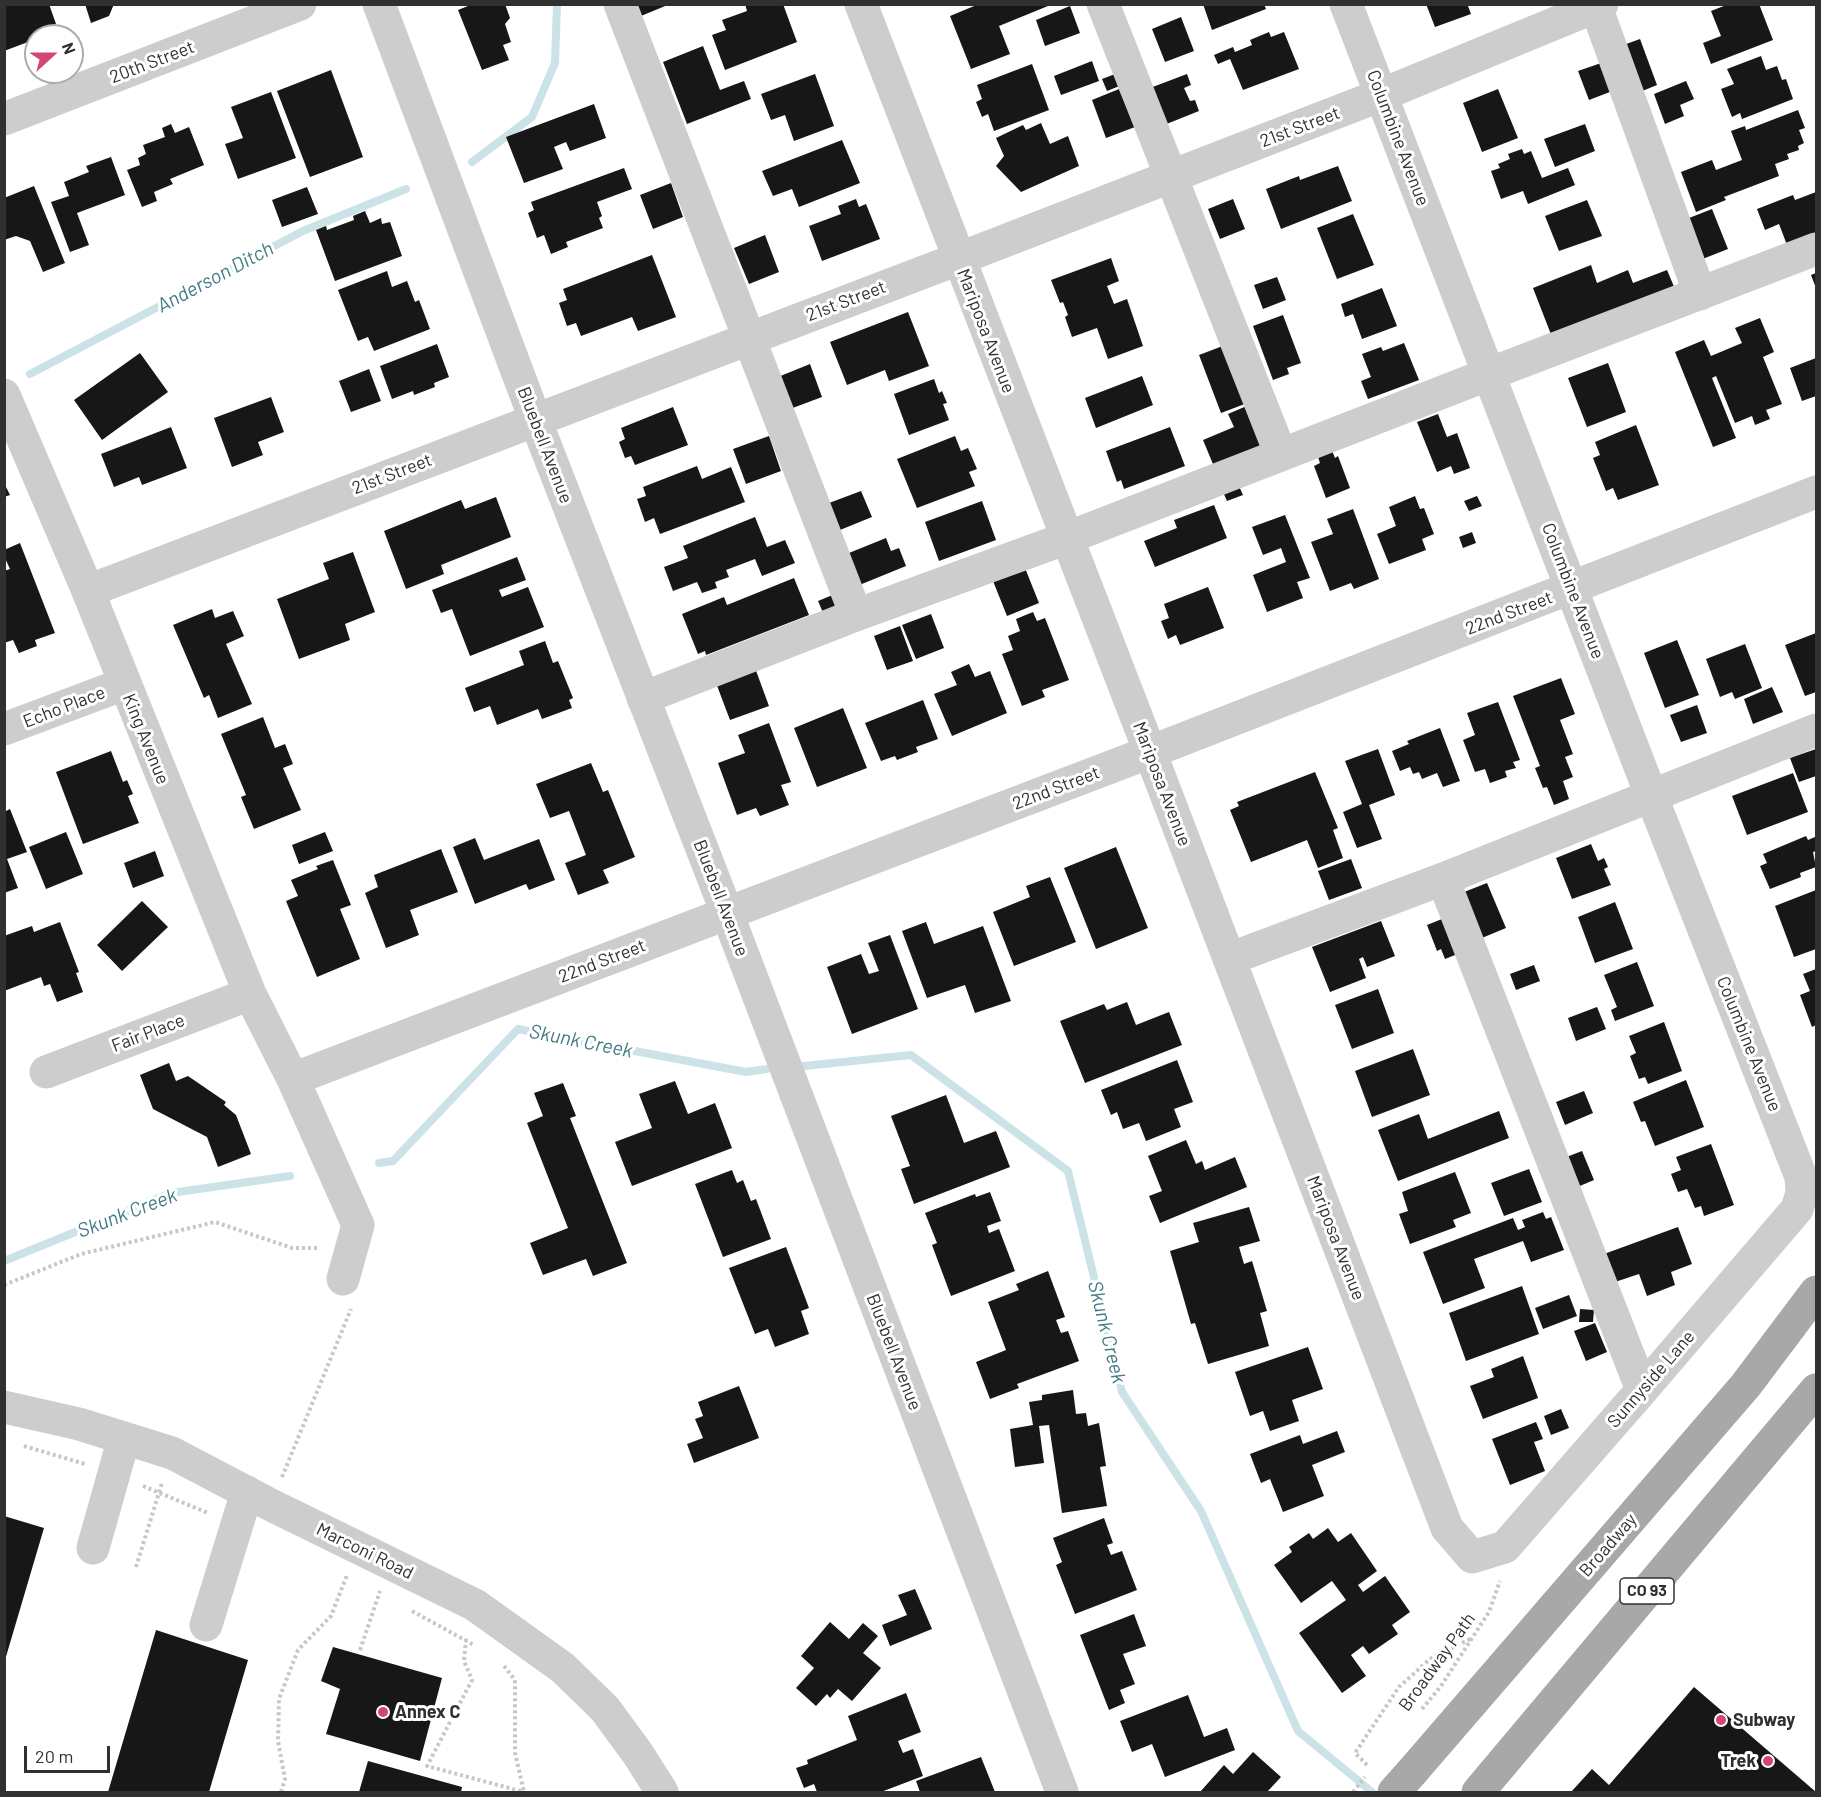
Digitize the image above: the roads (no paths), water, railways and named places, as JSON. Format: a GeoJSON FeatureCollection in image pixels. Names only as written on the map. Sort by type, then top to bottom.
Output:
{"type":"FeatureCollection","features":[{"type":"Feature","properties":{"kind":"main road","name":"Broadway"},"geometry":{"type":"LineString","coordinates":[[1402,1783],[1746,1385],[1816,1292]]}},
{"type":"Feature","properties":{"kind":"main road","name":"CO 93"},"geometry":{"type":"LineString","coordinates":[[1478,1792],[1816,1390]]}},
{"type":"Feature","properties":{"kind":"street","name":"20th Street"},"geometry":{"type":"LineString","coordinates":[[4,119],[300,4]]}},
{"type":"Feature","properties":{"kind":"street","name":"Bluebell Avenue"},"geometry":{"type":"LineString","coordinates":[[379,4],[535,420],[727,913],[1062,1792]]}},
{"type":"Feature","properties":{"kind":"street"},"geometry":{"type":"LineString","coordinates":[[620,4],[856,615]]}},
{"type":"Feature","properties":{"kind":"street","name":"Mariposa Avenue"},"geometry":{"type":"LineString","coordinates":[[861,4],[1447,1528],[1472,1557]]}},
{"type":"Feature","properties":{"kind":"street"},"geometry":{"type":"LineString","coordinates":[[1103,4],[1281,455]]}},
{"type":"Feature","properties":{"kind":"street","name":"Columbine Avenue"},"geometry":{"type":"LineString","coordinates":[[1346,4],[1651,795],[1809,1177]]}},
{"type":"Feature","properties":{"kind":"street","name":"21st Street"},"geometry":{"type":"LineString","coordinates":[[88,591],[1382,95],[1598,5]]}},
{"type":"Feature","properties":{"kind":"street"},"geometry":{"type":"LineString","coordinates":[[1598,5],[1700,294]]}},
{"type":"Feature","properties":{"kind":"street"},"geometry":{"type":"LineString","coordinates":[[643,698],[856,615],[1067,538],[1816,249]]}},
{"type":"Feature","properties":{"kind":"street","name":"King Avenue"},"geometry":{"type":"LineString","coordinates":[[4,395],[88,591],[250,994],[293,1079],[358,1226],[349,1289]]}},
{"type":"Feature","properties":{"kind":"street","name":"22nd Street"},"geometry":{"type":"LineString","coordinates":[[293,1079],[1150,752],[1816,492]]}},
{"type":"Feature","properties":{"kind":"street","name":"Echo Place"},"geometry":{"type":"LineString","coordinates":[[4,729],[124,684]]}},
{"type":"Feature","properties":{"kind":"street"},"geometry":{"type":"LineString","coordinates":[[1229,959],[1443,879],[1816,730]]}},
{"type":"Feature","properties":{"kind":"street"},"geometry":{"type":"LineString","coordinates":[[1443,879],[1642,1390]]}},
{"type":"Feature","properties":{"kind":"street","name":"Fair Place"},"geometry":{"type":"LineString","coordinates":[[46,1072],[250,994]]}},
{"type":"Feature","properties":{"kind":"street","name":"Sunnyside Lane"},"geometry":{"type":"LineString","coordinates":[[1472,1557],[1505,1547],[1797,1209],[1809,1177]]}},
{"type":"Feature","properties":{"kind":"street","name":"Marconi Road"},"geometry":{"type":"LineString","coordinates":[[4,1407],[79,1424],[172,1453],[259,1498],[352,1562],[389,1563],[482,1610],[563,1668],[605,1709],[662,1792]]}},
{"type":"Feature","properties":{"kind":"street"},"geometry":{"type":"LineString","coordinates":[[93,1548],[124,1438]]}},
{"type":"Feature","properties":{"kind":"street"},"geometry":{"type":"LineString","coordinates":[[206,1625],[237,1526],[259,1498]]}},
{"type":"Feature","properties":{"kind":"waterway","name":"Anderson Ditch"},"geometry":{"type":"LineString","coordinates":[[472,162],[532,117],[555,63],[557,4]]}},
{"type":"Feature","properties":{"kind":"waterway","name":"Anderson Ditch"},"geometry":{"type":"LineString","coordinates":[[30,374],[303,231],[406,189]]}},
{"type":"Feature","properties":{"kind":"waterway","name":"Skunk Creek"},"geometry":{"type":"LineString","coordinates":[[379,1163],[393,1161],[518,1029],[746,1072],[767,1069]]}},
{"type":"Feature","properties":{"kind":"waterway","name":"Skunk Creek"},"geometry":{"type":"LineString","coordinates":[[804,1066],[911,1055],[1068,1171],[1122,1392],[1201,1511],[1298,1731],[1372,1792]]}},
{"type":"Feature","properties":{"kind":"waterway","name":"Skunk Creek"},"geometry":{"type":"LineString","coordinates":[[4,1261],[171,1193],[290,1176]]}},
{"type":"Feature","properties":{"kind":"place","name":"Annex C"},"geometry":{"type":"Point","coordinates":[383,1712]}},
{"type":"Feature","properties":{"kind":"place","name":"Subway"},"geometry":{"type":"Point","coordinates":[1721,1720]}},
{"type":"Feature","properties":{"kind":"place","name":"Trek"},"geometry":{"type":"Point","coordinates":[1768,1761]}}]}
